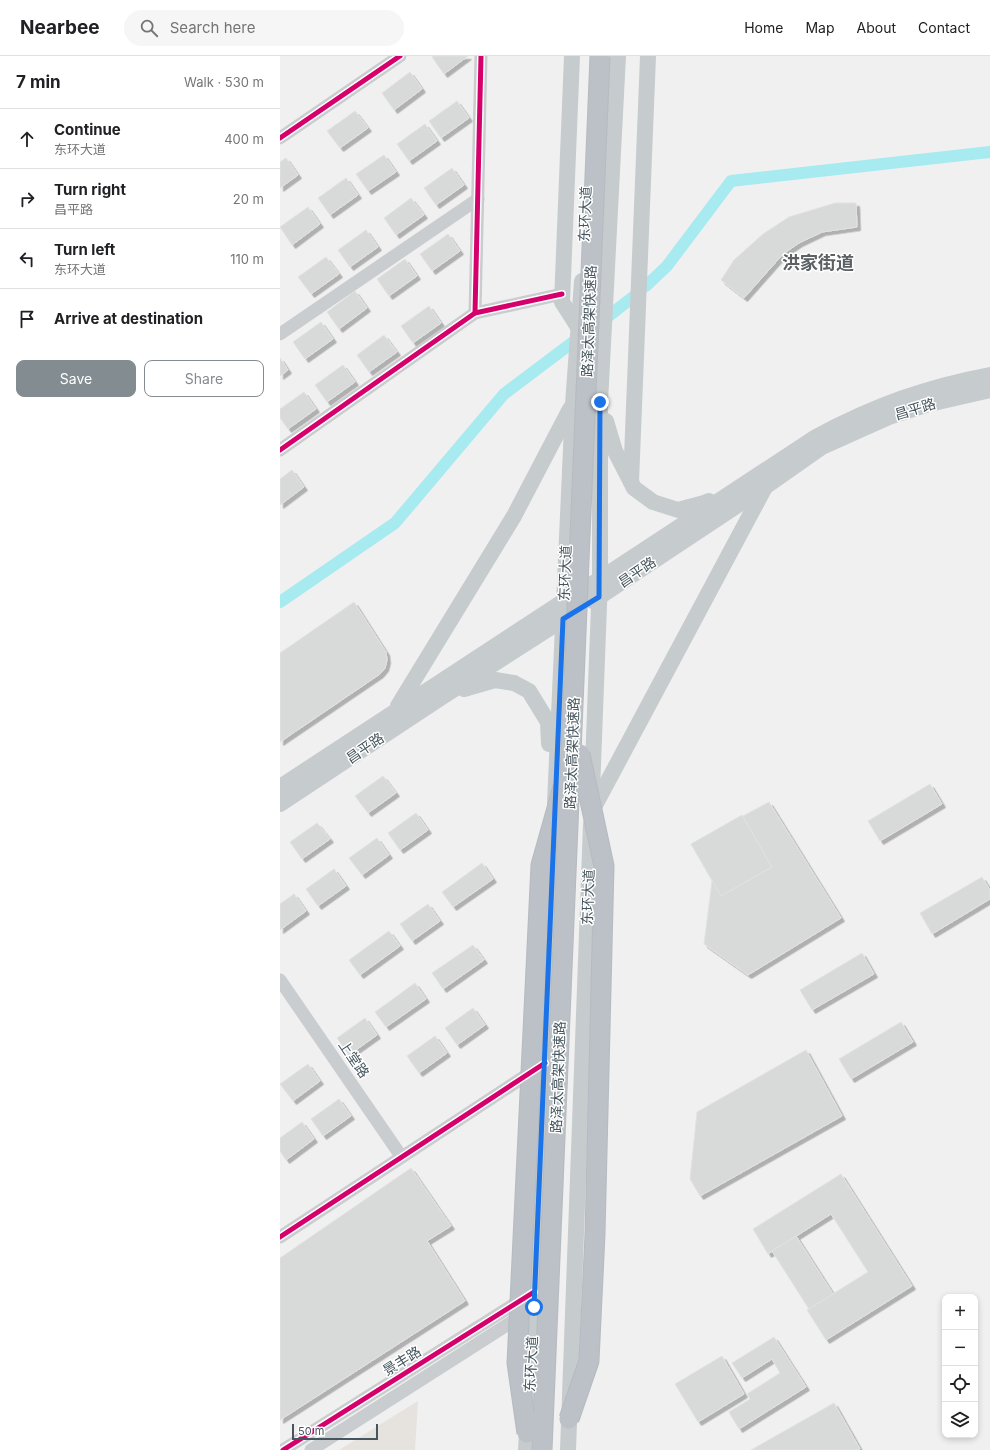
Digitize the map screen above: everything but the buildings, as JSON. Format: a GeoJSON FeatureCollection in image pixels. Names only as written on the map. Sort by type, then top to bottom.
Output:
{"type":"FeatureCollection","features":[{"type":"Feature","properties":{"kind":"highway","name":"路泽太高架快速路"},"geometry":{"type":"LineString","coordinates":[[554,1450],[600,56]]}},
{"type":"Feature","properties":{"kind":"highway","name":"路泽太高架快速路"},"geometry":{"type":"LineString","coordinates":[[542,1450],[611,56]]}},
{"type":"Feature","properties":{"kind":"highway"},"geometry":{"type":"LineString","coordinates":[[569,1419],[589,1360],[595,1234],[604,866],[576,756]]}},
{"type":"Feature","properties":{"kind":"highway"},"geometry":{"type":"LineString","coordinates":[[527,1441],[517,1363],[541,866],[576,756]]}},
{"type":"Feature","properties":{"kind":"main road"},"geometry":{"type":"LineString","coordinates":[[572,56],[562,302],[578,327]]}},
{"type":"Feature","properties":{"kind":"main road","name":"东环大道"},"geometry":{"type":"LineString","coordinates":[[527,1441],[545,1063],[554,815],[573,404],[583,264],[592,56]]}},
{"type":"Feature","properties":{"kind":"main road","name":"东环大道"},"geometry":{"type":"LineString","coordinates":[[568,1450],[600,579],[600,402],[618,56]]}},
{"type":"Feature","properties":{"kind":"main road"},"geometry":{"type":"LineString","coordinates":[[631,482],[648,56]]}},
{"type":"Feature","properties":{"kind":"main road","name":"昌平路"},"geometry":{"type":"LineString","coordinates":[[280,804],[445,695],[599,597],[760,482],[816,437],[849,419],[885,404],[962,380],[990,375]]}},
{"type":"Feature","properties":{"kind":"main road","name":"昌平路"},"geometry":{"type":"LineString","coordinates":[[280,787],[564,601],[760,482],[822,447],[889,417],[929,404],[990,390]]}},
{"type":"Feature","properties":{"kind":"main road"},"geometry":{"type":"LineString","coordinates":[[600,402],[614,451],[634,488],[654,502],[678,510],[704,503],[760,482]]}},
{"type":"Feature","properties":{"kind":"main road"},"geometry":{"type":"LineString","coordinates":[[396,710],[514,516],[573,404]]}},
{"type":"Feature","properties":{"kind":"main road"},"geometry":{"type":"LineString","coordinates":[[591,812],[760,482]]}},
{"type":"Feature","properties":{"kind":"main road"},"geometry":{"type":"LineString","coordinates":[[445,695],[495,680],[514,683],[529,691],[548,722],[554,815]]}},
{"type":"Feature","properties":{"kind":"street"},"geometry":{"type":"LineString","coordinates":[[280,138],[400,56]]}},
{"type":"Feature","properties":{"kind":"street"},"geometry":{"type":"LineString","coordinates":[[475,313],[481,56]]}},
{"type":"Feature","properties":{"kind":"street"},"geometry":{"type":"LineString","coordinates":[[280,334],[478,198]]}},
{"type":"Feature","properties":{"kind":"street"},"geometry":{"type":"LineString","coordinates":[[280,450],[475,313],[562,294]]}},
{"type":"Feature","properties":{"kind":"street","name":"上堂路"},"geometry":{"type":"LineString","coordinates":[[280,980],[401,1156]]}},
{"type":"Feature","properties":{"kind":"street"},"geometry":{"type":"LineString","coordinates":[[280,1237],[401,1156],[545,1063]]}},
{"type":"Feature","properties":{"kind":"street","name":"景丰路"},"geometry":{"type":"LineString","coordinates":[[283,1450],[534,1300]]}},
{"type":"Feature","properties":{"kind":"street","name":"景丰路"},"geometry":{"type":"LineString","coordinates":[[311,1450],[534,1300]]}},
{"type":"Feature","properties":{"kind":"shaded area"},"geometry":{"type":"Polygon","coordinates":[[[418,1401],[415,1450],[339,1450],[418,1401]]]}},
{"type":"Feature","properties":{"kind":"waterway"},"geometry":{"type":"LineString","coordinates":[[646,286],[667,266],[731,181],[990,152]]}},
{"type":"Feature","properties":{"kind":"waterway"},"geometry":{"type":"LineString","coordinates":[[601,322],[633,297]]}},
{"type":"Feature","properties":{"kind":"waterway"},"geometry":{"type":"LineString","coordinates":[[280,602],[395,523],[504,394],[581,336]]}},
{"type":"Feature","properties":{"kind":"cycle path"},"geometry":{"type":"LineString","coordinates":[[280,138],[400,56]]}},
{"type":"Feature","properties":{"kind":"cycle path"},"geometry":{"type":"LineString","coordinates":[[475,313],[481,56]]}},
{"type":"Feature","properties":{"kind":"cycle path"},"geometry":{"type":"LineString","coordinates":[[280,450],[475,313],[562,294]]}},
{"type":"Feature","properties":{"kind":"cycle path"},"geometry":{"type":"LineString","coordinates":[[280,1237],[545,1063]]}},
{"type":"Feature","properties":{"kind":"cycle path"},"geometry":{"type":"LineString","coordinates":[[283,1450],[534,1292]]}},
{"type":"Feature","properties":{"kind":"district","name":"洪家街道"},"geometry":{"type":"Point","coordinates":[818,263]}},
{"type":"Feature","properties":{"kind":"route"},"geometry":{"type":"LineString","coordinates":[[534,1307],[563,619],[599,597],[600,402]]}}]}
